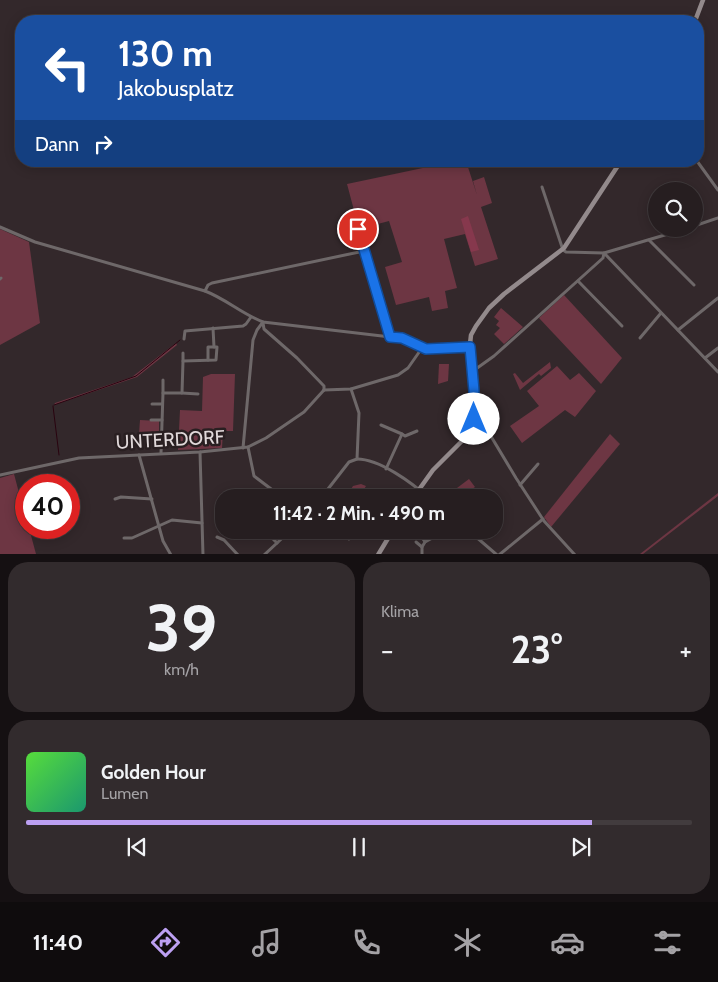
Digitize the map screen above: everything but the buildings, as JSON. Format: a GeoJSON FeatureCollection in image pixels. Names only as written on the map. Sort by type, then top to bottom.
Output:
{"type":"FeatureCollection","features":[{"type":"Feature","properties":{"kind":"street"},"geometry":{"type":"LineString","coordinates":[[697,15],[702,0]]}},
{"type":"Feature","properties":{"kind":"street"},"geometry":{"type":"LineString","coordinates":[[328,489],[349,462],[357,459],[372,461],[419,489],[438,464],[468,433],[474,419],[470,338],[474,328],[493,304],[507,291],[563,250],[578,230],[617,167]]}},
{"type":"Feature","properties":{"kind":"street"},"geometry":{"type":"LineString","coordinates":[[701,167],[718,190]]}},
{"type":"Feature","properties":{"kind":"street"},"geometry":{"type":"LineString","coordinates":[[542,187],[563,250]]}},
{"type":"Feature","properties":{"kind":"street"},"geometry":{"type":"LineString","coordinates":[[703,223],[718,218]]}},
{"type":"Feature","properties":{"kind":"street"},"geometry":{"type":"LineString","coordinates":[[0,227],[35,242],[205,291],[226,300],[251,317],[263,322],[402,338],[422,348],[470,347]]}},
{"type":"Feature","properties":{"kind":"street"},"geometry":{"type":"LineString","coordinates":[[358,229],[390,337]]}},
{"type":"Feature","properties":{"kind":"street"},"geometry":{"type":"LineString","coordinates":[[563,250],[569,252],[604,253],[659,237]]}},
{"type":"Feature","properties":{"kind":"street"},"geometry":{"type":"LineString","coordinates":[[649,240],[694,285]]}},
{"type":"Feature","properties":{"kind":"street"},"geometry":{"type":"LineString","coordinates":[[205,291],[212,282],[364,251]]}},
{"type":"Feature","properties":{"kind":"street"},"geometry":{"type":"LineString","coordinates":[[473,370],[494,356],[578,281],[603,258],[604,253]]}},
{"type":"Feature","properties":{"kind":"street"},"geometry":{"type":"LineString","coordinates":[[604,253],[718,372]]}},
{"type":"Feature","properties":{"kind":"street"},"geometry":{"type":"LineString","coordinates":[[578,281],[622,326]]}},
{"type":"Feature","properties":{"kind":"street"},"geometry":{"type":"LineString","coordinates":[[678,330],[718,298]]}},
{"type":"Feature","properties":{"kind":"street"},"geometry":{"type":"LineString","coordinates":[[640,338],[661,313]]}},
{"type":"Feature","properties":{"kind":"street"},"geometry":{"type":"LineString","coordinates":[[184,338],[185,331],[244,325],[251,317]]}},
{"type":"Feature","properties":{"kind":"street"},"geometry":{"type":"LineString","coordinates":[[263,322],[264,329],[297,358],[324,387],[324,390],[351,389],[402,373],[410,367],[422,348]]}},
{"type":"Feature","properties":{"kind":"street"},"geometry":{"type":"LineString","coordinates":[[242,448],[253,340],[263,322]]}},
{"type":"Feature","properties":{"kind":"street"},"geometry":{"type":"LineString","coordinates":[[183,361],[216,360],[217,346],[214,346],[214,328]]}},
{"type":"Feature","properties":{"kind":"street"},"geometry":{"type":"LineString","coordinates":[[208,360],[208,346],[214,346]]}},
{"type":"Feature","properties":{"kind":"street"},"geometry":{"type":"LineString","coordinates":[[705,358],[718,348]]}},
{"type":"Feature","properties":{"kind":"street"},"geometry":{"type":"LineString","coordinates":[[182,393],[183,353]]}},
{"type":"Feature","properties":{"kind":"street"},"geometry":{"type":"LineString","coordinates":[[161,453],[163,380]]}},
{"type":"Feature","properties":{"kind":"street"},"geometry":{"type":"LineString","coordinates":[[351,389],[359,412],[357,459]]}},
{"type":"Feature","properties":{"kind":"street","name":"UNTERDORF"},"geometry":{"type":"LineString","coordinates":[[0,475],[75,458],[200,452],[248,447],[266,438],[304,412],[324,390]]}},
{"type":"Feature","properties":{"kind":"street"},"geometry":{"type":"LineString","coordinates":[[163,393],[198,394]]}},
{"type":"Feature","properties":{"kind":"street"},"geometry":{"type":"LineString","coordinates":[[152,404],[162,404]]}},
{"type":"Feature","properties":{"kind":"street"},"geometry":{"type":"LineString","coordinates":[[474,419],[480,420],[483,423],[542,519],[575,554]]}},
{"type":"Feature","properties":{"kind":"street"},"geometry":{"type":"LineString","coordinates":[[151,420],[162,420]]}},
{"type":"Feature","properties":{"kind":"street"},"geometry":{"type":"LineString","coordinates":[[381,425],[405,436],[417,431]]}},
{"type":"Feature","properties":{"kind":"street"},"geometry":{"type":"LineString","coordinates":[[386,469],[402,434]]}},
{"type":"Feature","properties":{"kind":"street"},"geometry":{"type":"LineString","coordinates":[[248,447],[253,475],[271,489]]}},
{"type":"Feature","properties":{"kind":"street"},"geometry":{"type":"LineString","coordinates":[[200,452],[203,554]]}},
{"type":"Feature","properties":{"kind":"street"},"geometry":{"type":"LineString","coordinates":[[139,455],[159,526],[165,544],[171,554]]}},
{"type":"Feature","properties":{"kind":"street"},"geometry":{"type":"LineString","coordinates":[[520,485],[538,464]]}},
{"type":"Feature","properties":{"kind":"street"},"geometry":{"type":"LineString","coordinates":[[115,499],[121,496],[152,499]]}},
{"type":"Feature","properties":{"kind":"street"},"geometry":{"type":"LineString","coordinates":[[479,539],[498,554],[542,519]]}},
{"type":"Feature","properties":{"kind":"street"},"geometry":{"type":"LineString","coordinates":[[124,538],[132,538],[173,520],[202,523]]}},
{"type":"Feature","properties":{"kind":"street"},"geometry":{"type":"LineString","coordinates":[[221,539],[238,554]]}},
{"type":"Feature","properties":{"kind":"street"},"geometry":{"type":"LineString","coordinates":[[273,539],[277,543]]}},
{"type":"Feature","properties":{"kind":"street"},"geometry":{"type":"LineString","coordinates":[[264,554],[281,539]]}},
{"type":"Feature","properties":{"kind":"street"},"geometry":{"type":"LineString","coordinates":[[378,554],[387,539]]}},
{"type":"Feature","properties":{"kind":"street"},"geometry":{"type":"LineString","coordinates":[[422,554],[422,546],[430,539]]}},
{"type":"Feature","properties":{"kind":"street"},"geometry":{"type":"LineString","coordinates":[[416,542],[422,546]]}},
{"type":"Feature","properties":{"kind":"shaded area"},"geometry":{"type":"Polygon","coordinates":[[[428,167],[468,167],[477,195],[473,181],[484,177],[492,203],[481,207],[498,259],[475,266],[465,234],[444,239],[457,288],[445,291],[448,308],[432,311],[429,297],[396,305],[385,267],[402,262],[389,221],[359,229],[347,184],[428,167]]]}},
{"type":"Feature","properties":{"kind":"shaded area"},"geometry":{"type":"Polygon","coordinates":[[[468,216],[479,250],[471,252],[461,219],[468,216]]]}},
{"type":"Feature","properties":{"kind":"shaded area"},"geometry":{"type":"Polygon","coordinates":[[[0,229],[29,242],[40,323],[0,345],[0,229]]]}},
{"type":"Feature","properties":{"kind":"shaded area"},"geometry":{"type":"Polygon","coordinates":[[[564,295],[622,358],[601,384],[539,318],[564,295]]]}},
{"type":"Feature","properties":{"kind":"shaded area"},"geometry":{"type":"Polygon","coordinates":[[[501,308],[523,327],[504,344],[494,334],[500,328],[496,325],[499,321],[494,317],[501,308]]]}},
{"type":"Feature","properties":{"kind":"shaded area"},"geometry":{"type":"Polygon","coordinates":[[[176,343],[177,345],[137,377],[54,405],[55,403],[132,377],[176,343]]]}},
{"type":"Feature","properties":{"kind":"shaded area"},"geometry":{"type":"Polygon","coordinates":[[[550,362],[551,368],[541,376],[539,374],[520,390],[513,374],[515,373],[523,383],[550,362]]]}},
{"type":"Feature","properties":{"kind":"shaded area"},"geometry":{"type":"Polygon","coordinates":[[[439,364],[449,364],[448,381],[438,384],[439,364]]]}},
{"type":"Feature","properties":{"kind":"shaded area"},"geometry":{"type":"Polygon","coordinates":[[[557,366],[570,380],[579,373],[596,391],[575,417],[565,410],[522,443],[510,426],[539,406],[527,391],[557,366]]]}},
{"type":"Feature","properties":{"kind":"shaded area"},"geometry":{"type":"Polygon","coordinates":[[[211,374],[235,374],[233,431],[223,431],[222,448],[178,450],[180,410],[202,411],[203,377],[211,374]]]}},
{"type":"Feature","properties":{"kind":"shaded area"},"geometry":{"type":"Polygon","coordinates":[[[140,420],[159,421],[159,435],[139,434],[140,420]]]}},
{"type":"Feature","properties":{"kind":"shaded area"},"geometry":{"type":"Polygon","coordinates":[[[610,434],[620,444],[551,527],[544,517],[610,434]]]}},
{"type":"Feature","properties":{"kind":"shaded area"},"geometry":{"type":"Polygon","coordinates":[[[14,474],[15,539],[32,539],[36,554],[0,554],[0,478],[14,474]]]}},
{"type":"Feature","properties":{"kind":"shaded area"},"geometry":{"type":"Polygon","coordinates":[[[469,479],[475,487],[472,489],[456,489],[469,479]]]}},
{"type":"Feature","properties":{"kind":"shaded area"},"geometry":{"type":"Polygon","coordinates":[[[361,484],[366,486],[364,489],[351,489],[353,486],[361,484]]]}},
{"type":"Feature","properties":{"kind":"shaded area"},"geometry":{"type":"Polygon","coordinates":[[[718,493],[718,496],[643,554],[640,554],[718,493]]]}},
{"type":"Feature","properties":{"kind":"waterway"},"geometry":{"type":"LineString","coordinates":[[54,405],[136,376],[180,340]]}},
{"type":"Feature","properties":{"kind":"waterway"},"geometry":{"type":"LineString","coordinates":[[53,406],[59,455]]}},
{"type":"Feature","properties":{"kind":"route"},"geometry":{"type":"LineString","coordinates":[[358,229],[390,337],[402,338],[426,349],[470,347],[473,370],[474,419]]}}]}
